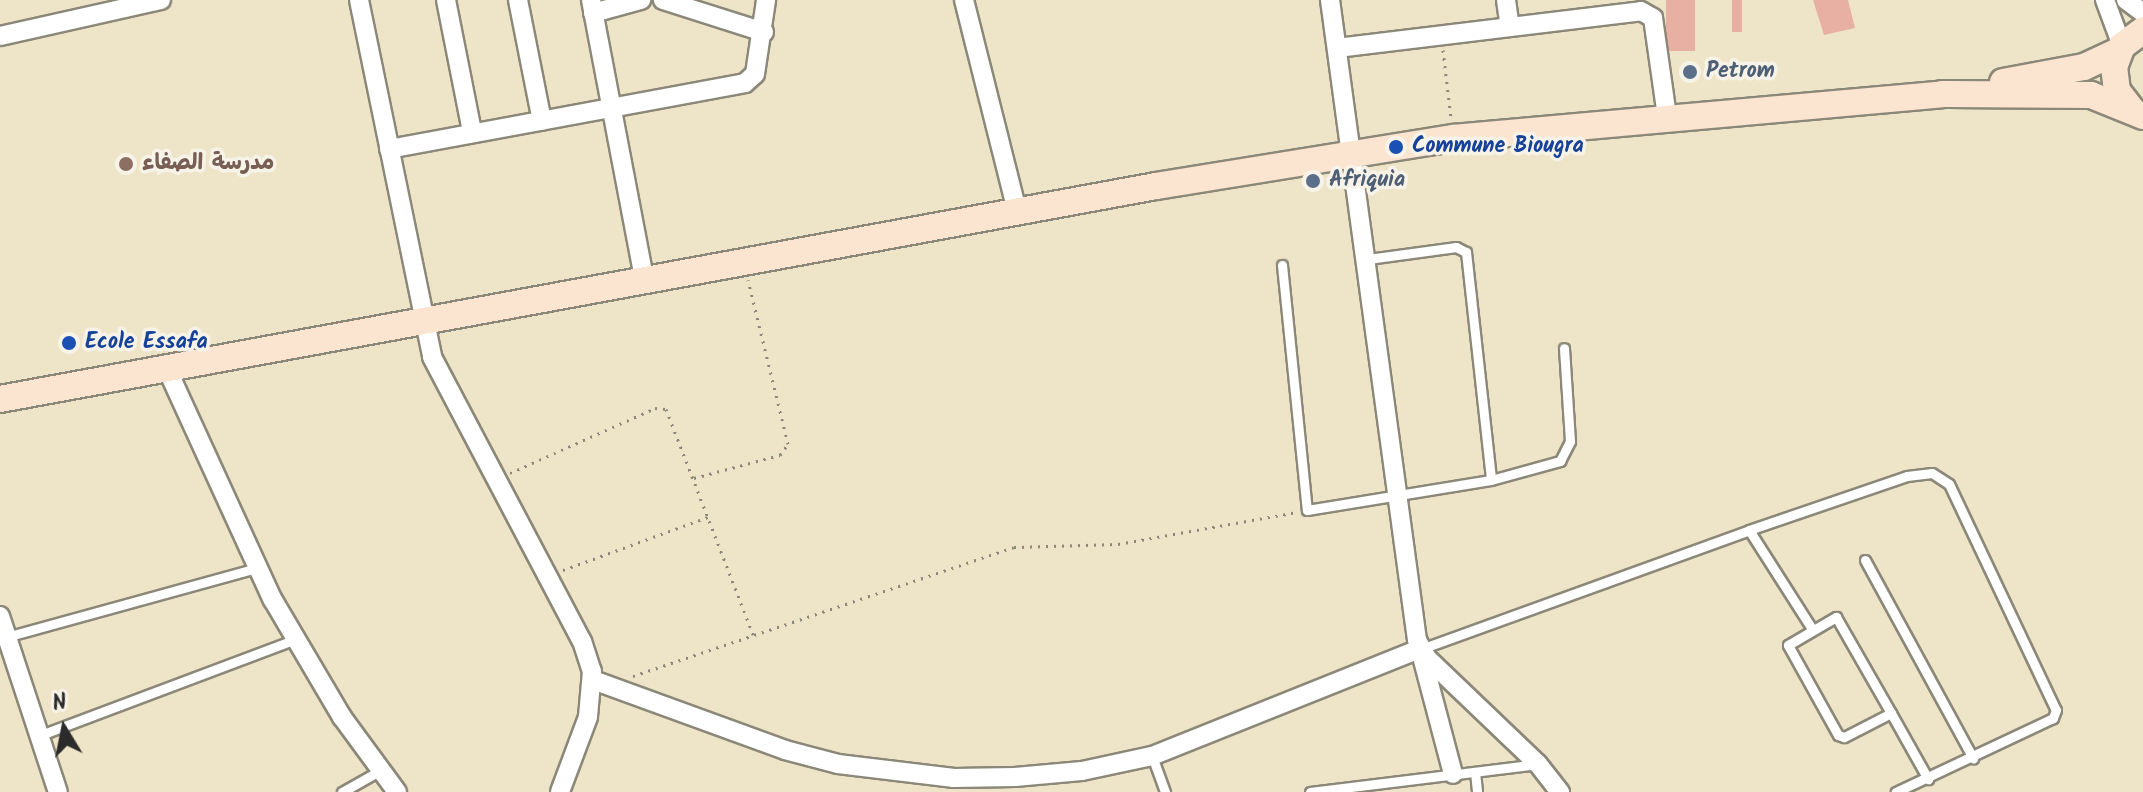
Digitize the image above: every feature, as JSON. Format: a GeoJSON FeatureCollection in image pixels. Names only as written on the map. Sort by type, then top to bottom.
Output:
{"type":"FeatureCollection","features":[{"type":"Feature","properties":{"kind":"main road"},"geometry":{"type":"LineString","coordinates":[[1942,94],[2084,67],[2120,49],[2143,30]]}},
{"type":"Feature","properties":{"kind":"main road"},"geometry":{"type":"LineString","coordinates":[[2120,49],[2114,84],[2138,113]]}},
{"type":"Feature","properties":{"kind":"main road"},"geometry":{"type":"LineString","coordinates":[[0,399],[424,324],[1017,211],[1351,152],[1453,138],[1667,116],[1942,94],[2091,95],[2138,113]]}},
{"type":"Feature","properties":{"kind":"street"},"geometry":{"type":"LineString","coordinates":[[0,36],[161,0]]}},
{"type":"Feature","properties":{"kind":"street"},"geometry":{"type":"LineString","coordinates":[[359,0],[424,324],[438,372],[548,576],[600,682],[560,792]]}},
{"type":"Feature","properties":{"kind":"street"},"geometry":{"type":"LineString","coordinates":[[446,0],[472,131]]}},
{"type":"Feature","properties":{"kind":"street"},"geometry":{"type":"LineString","coordinates":[[518,0],[542,121]]}},
{"type":"Feature","properties":{"kind":"street"},"geometry":{"type":"LineString","coordinates":[[641,0],[592,6],[645,283]]}},
{"type":"Feature","properties":{"kind":"street"},"geometry":{"type":"LineString","coordinates":[[663,0],[764,32]]}},
{"type":"Feature","properties":{"kind":"street"},"geometry":{"type":"LineString","coordinates":[[389,149],[472,131],[611,110],[745,83],[755,74],[764,32],[766,0]]}},
{"type":"Feature","properties":{"kind":"street"},"geometry":{"type":"LineString","coordinates":[[964,0],[1017,211]]}},
{"type":"Feature","properties":{"kind":"street"},"geometry":{"type":"LineString","coordinates":[[1330,0],[1420,649],[1453,774]]}},
{"type":"Feature","properties":{"kind":"street"},"geometry":{"type":"LineString","coordinates":[[1506,0],[1510,27]]}},
{"type":"Feature","properties":{"kind":"street"},"geometry":{"type":"LineString","coordinates":[[2105,0],[2120,49]]}},
{"type":"Feature","properties":{"kind":"street"},"geometry":{"type":"LineString","coordinates":[[2126,0],[2143,13]]}},
{"type":"Feature","properties":{"kind":"street"},"geometry":{"type":"LineString","coordinates":[[1337,48],[1649,13],[1667,116]]}},
{"type":"Feature","properties":{"kind":"street"},"geometry":{"type":"LineString","coordinates":[[167,369],[256,568],[296,639],[379,771],[397,792]]}},
{"type":"Feature","properties":{"kind":"street"},"geometry":{"type":"LineString","coordinates":[[0,616],[58,792]]}},
{"type":"Feature","properties":{"kind":"street"},"geometry":{"type":"LineString","coordinates":[[600,682],[785,750],[886,773],[1015,777],[1082,771],[1152,756],[1420,649]]}},
{"type":"Feature","properties":{"kind":"street"},"geometry":{"type":"LineString","coordinates":[[1420,649],[1538,764],[1560,792]]}},
{"type":"Feature","properties":{"kind":"lane"},"geometry":{"type":"LineString","coordinates":[[1368,259],[1464,249],[1491,480]]}},
{"type":"Feature","properties":{"kind":"lane"},"geometry":{"type":"LineString","coordinates":[[1282,265],[1307,510],[1400,497],[1550,467],[1567,452],[1564,348]]}},
{"type":"Feature","properties":{"kind":"lane"},"geometry":{"type":"LineString","coordinates":[[1420,649],[1907,476],[1942,477],[2056,710],[2053,718],[1896,792]]}},
{"type":"Feature","properties":{"kind":"lane"},"geometry":{"type":"LineString","coordinates":[[1749,530],[1812,629]]}},
{"type":"Feature","properties":{"kind":"lane"},"geometry":{"type":"LineString","coordinates":[[1865,560],[1973,758]]}},
{"type":"Feature","properties":{"kind":"lane"},"geometry":{"type":"LineString","coordinates":[[6,637],[256,568]]}},
{"type":"Feature","properties":{"kind":"lane"},"geometry":{"type":"LineString","coordinates":[[1891,713],[1844,737],[1838,735],[1787,649],[1812,629],[1836,617],[1891,713],[1928,779]]}},
{"type":"Feature","properties":{"kind":"lane"},"geometry":{"type":"LineString","coordinates":[[38,736],[296,639]]}},
{"type":"Feature","properties":{"kind":"lane"},"geometry":{"type":"LineString","coordinates":[[1152,756],[1165,792]]}},
{"type":"Feature","properties":{"kind":"lane"},"geometry":{"type":"LineString","coordinates":[[1310,792],[1538,764]]}},
{"type":"Feature","properties":{"kind":"lane"},"geometry":{"type":"LineString","coordinates":[[342,792],[379,771]]}},
{"type":"Feature","properties":{"kind":"lane"},"geometry":{"type":"LineString","coordinates":[[1475,772],[1477,792]]}},
{"type":"Feature","properties":{"kind":"path"},"geometry":{"type":"LineString","coordinates":[[1441,35],[1453,138]]}},
{"type":"Feature","properties":{"kind":"path"},"geometry":{"type":"LineString","coordinates":[[694,478],[780,455],[788,444],[744,264]]}},
{"type":"Feature","properties":{"kind":"path"},"geometry":{"type":"LineString","coordinates":[[496,480],[661,408],[669,412],[753,635]]}},
{"type":"Feature","properties":{"kind":"path"},"geometry":{"type":"LineString","coordinates":[[600,682],[1024,545],[1118,544],[1307,510]]}},
{"type":"Feature","properties":{"kind":"path"},"geometry":{"type":"LineString","coordinates":[[548,576],[708,517]]}},
{"type":"Feature","properties":{"kind":"building"},"geometry":{"type":"Polygon","coordinates":[[[1666,0],[1695,0],[1695,51],[1666,51],[1666,0]]]}},
{"type":"Feature","properties":{"kind":"building"},"geometry":{"type":"Polygon","coordinates":[[[1732,0],[1742,0],[1742,32],[1732,32],[1732,0]]]}},
{"type":"Feature","properties":{"kind":"building"},"geometry":{"type":"Polygon","coordinates":[[[1813,0],[1848,0],[1855,28],[1824,35],[1813,0]]]}},
{"type":"Feature","properties":{"kind":"place","name":"Petrom"},"geometry":{"type":"Point","coordinates":[1690,72]}},
{"type":"Feature","properties":{"kind":"place","name":"Commune Biougra"},"geometry":{"type":"Point","coordinates":[1396,147]}},
{"type":"Feature","properties":{"kind":"place","name":"مدرسة الصفاء"},"geometry":{"type":"Point","coordinates":[126,164]}},
{"type":"Feature","properties":{"kind":"place","name":"Afriquia"},"geometry":{"type":"Point","coordinates":[1313,181]}},
{"type":"Feature","properties":{"kind":"place","name":"Ecole Essafa"},"geometry":{"type":"Point","coordinates":[69,343]}}]}
